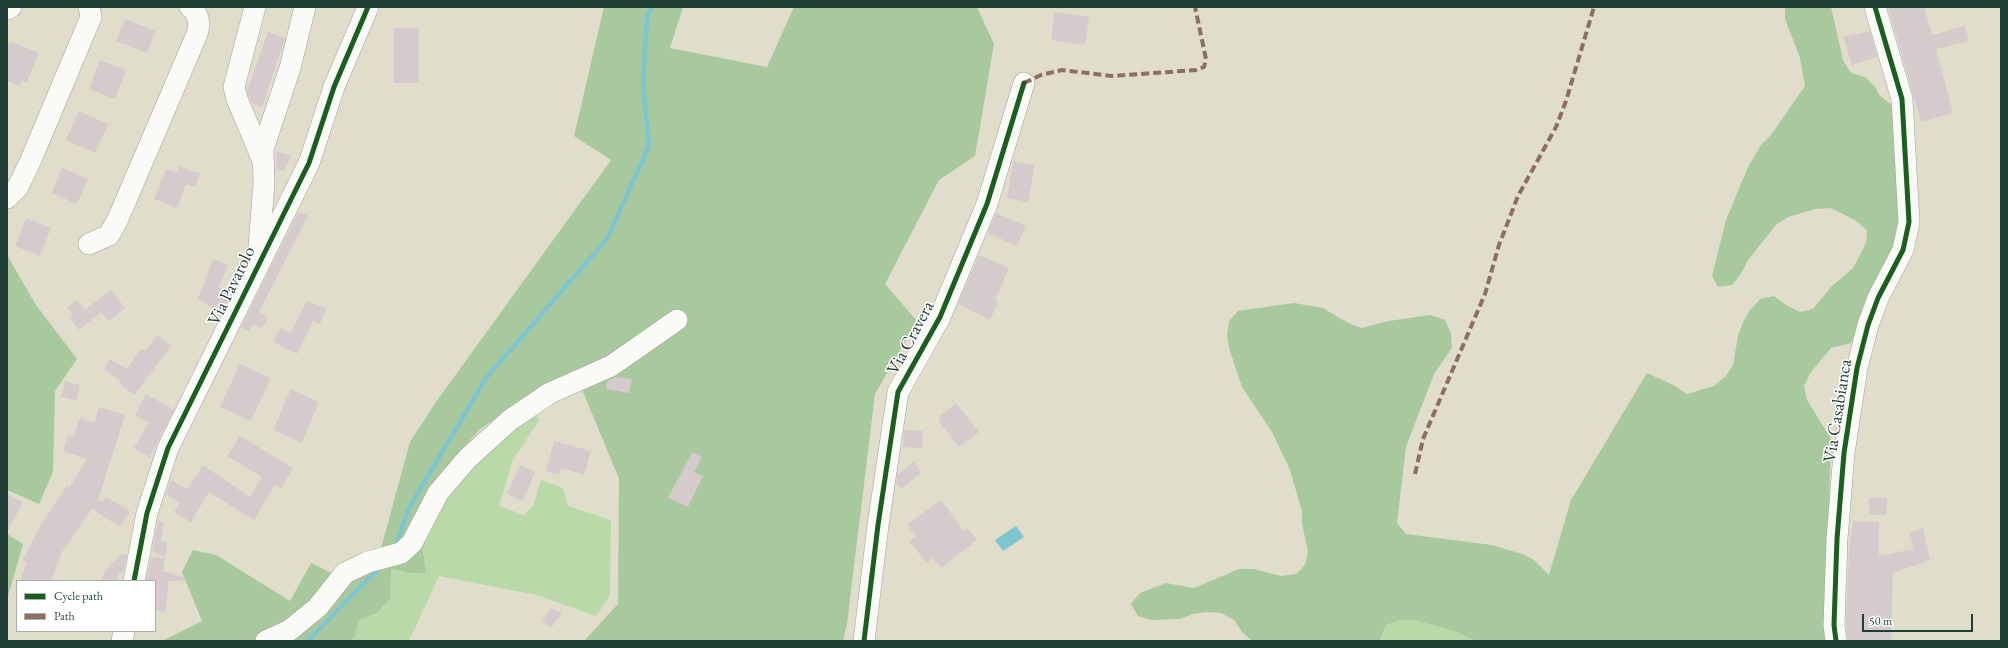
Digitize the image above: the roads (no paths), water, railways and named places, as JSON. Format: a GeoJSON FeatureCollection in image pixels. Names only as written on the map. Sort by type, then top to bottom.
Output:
{"type":"FeatureCollection","features":[{"type":"Feature","properties":{"kind":"street"},"geometry":{"type":"LineString","coordinates":[[7,9],[11,7]]}},
{"type":"Feature","properties":{"kind":"street"},"geometry":{"type":"LineString","coordinates":[[7,198],[18,187],[30,162],[91,17],[89,7]]}},
{"type":"Feature","properties":{"kind":"street"},"geometry":{"type":"LineString","coordinates":[[89,244],[109,235],[118,219],[191,48],[199,26],[194,10],[190,7]]}},
{"type":"Feature","properties":{"kind":"street"},"geometry":{"type":"LineString","coordinates":[[255,7],[234,87],[237,99],[264,164]]}},
{"type":"Feature","properties":{"kind":"street"},"geometry":{"type":"LineString","coordinates":[[258,266],[264,164],[263,149],[290,68],[305,7]]}},
{"type":"Feature","properties":{"kind":"street","name":"Via Pavarolo"},"geometry":{"type":"LineString","coordinates":[[134,580],[147,513],[168,448],[309,163],[334,87],[368,7]]}},
{"type":"Feature","properties":{"kind":"street","name":"Via Casabianca"},"geometry":{"type":"LineString","coordinates":[[1836,641],[1834,625],[1839,516],[1844,453],[1857,368],[1868,325],[1878,298],[1903,250],[1909,222],[1902,99],[1875,7]]}},
{"type":"Feature","properties":{"kind":"street","name":"Via Cravera"},"geometry":{"type":"LineString","coordinates":[[864,641],[878,525],[898,392],[940,317],[984,211],[1024,83]]}},
{"type":"Feature","properties":{"kind":"street"},"geometry":{"type":"LineString","coordinates":[[266,641],[290,630],[318,607],[345,573],[368,562],[401,553],[412,543],[438,493],[467,459],[510,420],[550,393],[611,366],[677,320]]}},
{"type":"Feature","properties":{"kind":"water"},"geometry":{"type":"Polygon","coordinates":[[[1016,526],[1024,537],[1003,551],[995,540],[1016,526]]]}},
{"type":"Feature","properties":{"kind":"waterway"},"geometry":{"type":"LineString","coordinates":[[395,548],[409,508],[486,378],[607,239],[649,146],[643,85],[647,17],[652,7]]}},
{"type":"Feature","properties":{"kind":"waterway"},"geometry":{"type":"LineString","coordinates":[[308,641],[381,567]]}}]}
